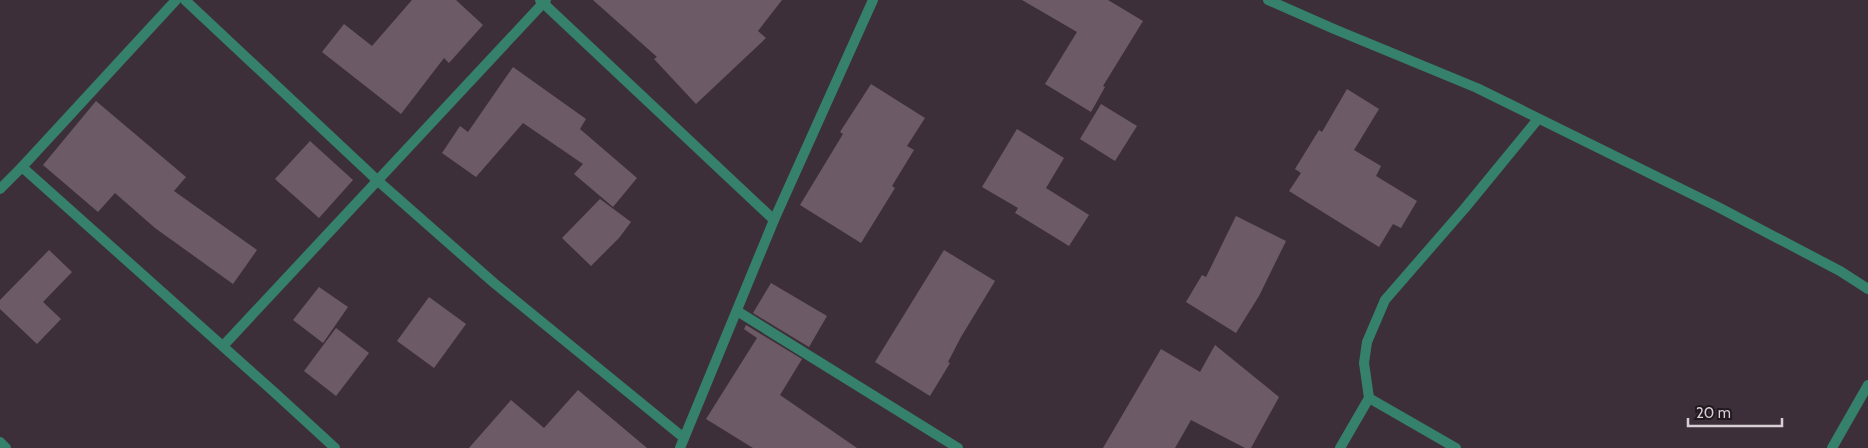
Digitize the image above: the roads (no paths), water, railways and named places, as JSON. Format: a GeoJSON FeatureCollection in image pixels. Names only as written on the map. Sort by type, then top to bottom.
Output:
{"type":"FeatureCollection","features":[{"type":"Feature","properties":{"kind":"street"},"geometry":{"type":"LineString","coordinates":[[0,189],[176,0]]}},
{"type":"Feature","properties":{"kind":"street"},"geometry":{"type":"LineString","coordinates":[[185,0],[377,180],[494,283],[682,443],[774,220],[873,0]]}},
{"type":"Feature","properties":{"kind":"street"},"geometry":{"type":"LineString","coordinates":[[1268,0],[1476,88],[1718,207],[1840,271],[1868,289]]}},
{"type":"Feature","properties":{"kind":"street"},"geometry":{"type":"LineString","coordinates":[[223,346],[543,1],[774,220]]}},
{"type":"Feature","properties":{"kind":"street"},"geometry":{"type":"LineString","coordinates":[[1340,448],[1369,398],[1364,363],[1366,342],[1385,300],[1465,208],[1538,119]]}},
{"type":"Feature","properties":{"kind":"street"},"geometry":{"type":"LineString","coordinates":[[22,167],[335,448]]}},
{"type":"Feature","properties":{"kind":"street"},"geometry":{"type":"LineString","coordinates":[[736,311],[958,448]]}},
{"type":"Feature","properties":{"kind":"street"},"geometry":{"type":"LineString","coordinates":[[1832,448],[1868,384]]}},
{"type":"Feature","properties":{"kind":"street"},"geometry":{"type":"LineString","coordinates":[[1369,398],[1456,448]]}},
{"type":"Feature","properties":{"kind":"street"},"geometry":{"type":"LineString","coordinates":[[0,442],[6,448]]}}]}
